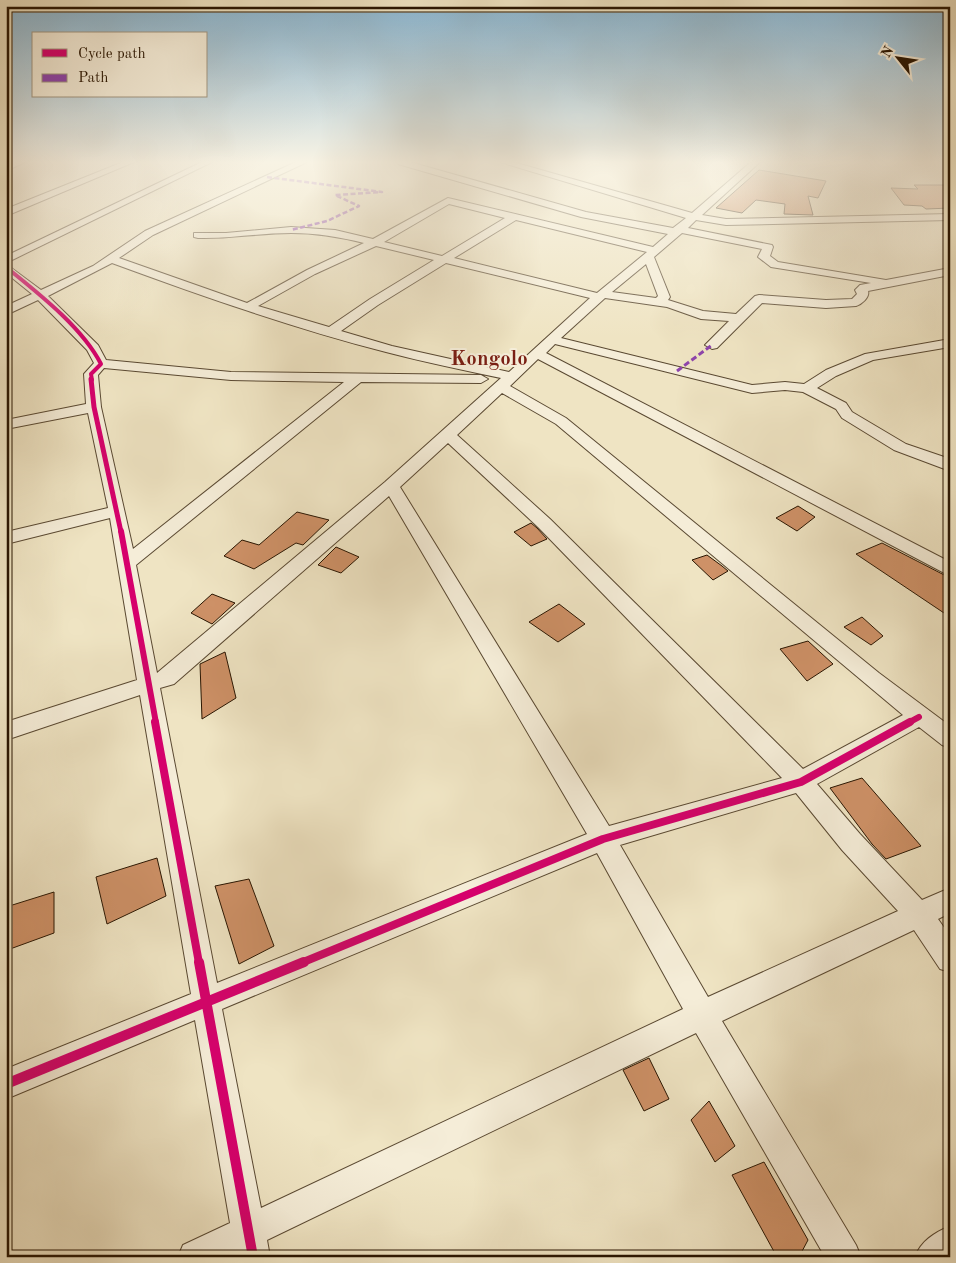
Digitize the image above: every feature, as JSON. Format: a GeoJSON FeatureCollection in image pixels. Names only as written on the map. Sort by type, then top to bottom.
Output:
{"type":"FeatureCollection","features":[{"type":"Feature","properties":{"kind":"street"},"geometry":{"type":"LineString","coordinates":[[6,260],[87,221]]}},
{"type":"Feature","properties":{"kind":"street"},"geometry":{"type":"LineString","coordinates":[[6,311],[41,296],[111,259],[149,233],[174,221]]}},
{"type":"Feature","properties":{"kind":"street"},"geometry":{"type":"LineString","coordinates":[[248,307],[311,272],[376,242],[413,221]]}},
{"type":"Feature","properties":{"kind":"street"},"geometry":{"type":"LineString","coordinates":[[331,332],[444,259],[507,221]]}},
{"type":"Feature","properties":{"kind":"street"},"geometry":{"type":"LineString","coordinates":[[529,221],[652,254]]}},
{"type":"Feature","properties":{"kind":"street"},"geometry":{"type":"LineString","coordinates":[[619,221],[677,231],[765,234],[907,221]]}},
{"type":"Feature","properties":{"kind":"street"},"geometry":{"type":"LineString","coordinates":[[6,731],[167,678],[391,486],[505,381],[689,221]]}},
{"type":"Feature","properties":{"kind":"street"},"geometry":{"type":"LineString","coordinates":[[719,221],[765,234]]}},
{"type":"Feature","properties":{"kind":"street"},"geometry":{"type":"LineString","coordinates":[[198,235],[226,236],[291,230],[335,233],[601,296],[659,302],[701,315],[739,318]]}},
{"type":"Feature","properties":{"kind":"street"},"geometry":{"type":"LineString","coordinates":[[765,234],[764,257],[775,265],[892,282]]}},
{"type":"Feature","properties":{"kind":"street"},"geometry":{"type":"LineString","coordinates":[[652,254],[657,281],[664,297],[659,302]]}},
{"type":"Feature","properties":{"kind":"street"},"geometry":{"type":"LineString","coordinates":[[111,259],[248,307],[505,381],[561,421],[919,717],[950,739]]}},
{"type":"Feature","properties":{"kind":"street"},"geometry":{"type":"LineString","coordinates":[[6,268],[41,296],[93,348],[101,364]]}},
{"type":"Feature","properties":{"kind":"street"},"geometry":{"type":"LineString","coordinates":[[712,345],[760,299],[845,304],[856,302],[863,294],[861,290],[864,288],[950,271]]}},
{"type":"Feature","properties":{"kind":"street"},"geometry":{"type":"LineString","coordinates":[[553,340],[752,389],[785,386],[806,388],[841,406],[847,415],[900,448],[934,458],[950,466]]}},
{"type":"Feature","properties":{"kind":"street"},"geometry":{"type":"LineString","coordinates":[[806,388],[823,380],[831,373],[870,357],[950,343]]}},
{"type":"Feature","properties":{"kind":"street"},"geometry":{"type":"LineString","coordinates":[[538,354],[950,570]]}},
{"type":"Feature","properties":{"kind":"street"},"geometry":{"type":"LineString","coordinates":[[101,364],[231,376],[505,381]]}},
{"type":"Feature","properties":{"kind":"street"},"geometry":{"type":"LineString","coordinates":[[101,364],[92,374],[94,406],[117,511],[250,1244]]}},
{"type":"Feature","properties":{"kind":"street"},"geometry":{"type":"LineString","coordinates":[[126,564],[356,379]]}},
{"type":"Feature","properties":{"kind":"street"},"geometry":{"type":"LineString","coordinates":[[6,425],[94,406]]}},
{"type":"Feature","properties":{"kind":"street"},"geometry":{"type":"LineString","coordinates":[[448,435],[544,523],[801,782],[851,842],[919,915],[950,959]]}},
{"type":"Feature","properties":{"kind":"street"},"geometry":{"type":"LineString","coordinates":[[391,486],[603,839],[702,1015],[844,1257]]}},
{"type":"Feature","properties":{"kind":"street"},"geometry":{"type":"LineString","coordinates":[[6,538],[117,511]]}},
{"type":"Feature","properties":{"kind":"street"},"geometry":{"type":"LineString","coordinates":[[6,1084],[603,839],[801,782],[919,717]]}},
{"type":"Feature","properties":{"kind":"street"},"geometry":{"type":"LineString","coordinates":[[195,1257],[250,1244],[702,1015],[950,900]]}},
{"type":"Feature","properties":{"kind":"street"},"geometry":{"type":"LineString","coordinates":[[932,1257],[950,1243]]}},
{"type":"Feature","properties":{"kind":"building"},"geometry":{"type":"Polygon","coordinates":[[[798,506],[815,517],[797,531],[776,518],[798,506]]]}},
{"type":"Feature","properties":{"kind":"building"},"geometry":{"type":"Polygon","coordinates":[[[297,512],[329,520],[303,545],[296,543],[254,569],[224,556],[242,540],[259,545],[297,512]]]}},
{"type":"Feature","properties":{"kind":"building"},"geometry":{"type":"Polygon","coordinates":[[[531,523],[547,539],[531,546],[514,532],[531,523]]]}},
{"type":"Feature","properties":{"kind":"building"},"geometry":{"type":"Polygon","coordinates":[[[882,543],[950,578],[950,617],[856,554],[882,543]]]}},
{"type":"Feature","properties":{"kind":"building"},"geometry":{"type":"Polygon","coordinates":[[[336,547],[359,557],[341,573],[318,565],[336,547]]]}},
{"type":"Feature","properties":{"kind":"building"},"geometry":{"type":"Polygon","coordinates":[[[707,555],[728,571],[713,580],[692,560],[707,555]]]}},
{"type":"Feature","properties":{"kind":"building"},"geometry":{"type":"Polygon","coordinates":[[[212,594],[235,603],[212,624],[191,613],[212,594]]]}},
{"type":"Feature","properties":{"kind":"building"},"geometry":{"type":"Polygon","coordinates":[[[559,604],[585,624],[558,642],[529,622],[559,604]]]}},
{"type":"Feature","properties":{"kind":"building"},"geometry":{"type":"Polygon","coordinates":[[[862,617],[883,636],[871,645],[844,627],[862,617]]]}},
{"type":"Feature","properties":{"kind":"building"},"geometry":{"type":"Polygon","coordinates":[[[808,641],[833,664],[807,681],[780,649],[808,641]]]}},
{"type":"Feature","properties":{"kind":"building"},"geometry":{"type":"Polygon","coordinates":[[[225,652],[236,698],[202,719],[200,664],[225,652]]]}},
{"type":"Feature","properties":{"kind":"building"},"geometry":{"type":"Polygon","coordinates":[[[862,778],[921,846],[886,859],[872,844],[830,788],[862,778]]]}},
{"type":"Feature","properties":{"kind":"building"},"geometry":{"type":"Polygon","coordinates":[[[157,858],[166,896],[107,924],[96,877],[157,858]]]}},
{"type":"Feature","properties":{"kind":"building"},"geometry":{"type":"Polygon","coordinates":[[[249,879],[274,946],[239,964],[215,886],[249,879]]]}},
{"type":"Feature","properties":{"kind":"building"},"geometry":{"type":"Polygon","coordinates":[[[54,892],[54,933],[10,949],[6,907],[54,892]]]}},
{"type":"Feature","properties":{"kind":"building"},"geometry":{"type":"Polygon","coordinates":[[[649,1058],[669,1099],[644,1111],[623,1070],[649,1058]]]}},
{"type":"Feature","properties":{"kind":"building"},"geometry":{"type":"Polygon","coordinates":[[[709,1101],[735,1146],[715,1162],[691,1120],[709,1101]]]}},
{"type":"Feature","properties":{"kind":"building"},"geometry":{"type":"Polygon","coordinates":[[[764,1162],[808,1240],[799,1257],[777,1257],[732,1175],[764,1162]]]}},
{"type":"Feature","properties":{"kind":"marked path"},"geometry":{"type":"LineString","coordinates":[[291,230],[327,221]]}},
{"type":"Feature","properties":{"kind":"marked path"},"geometry":{"type":"LineString","coordinates":[[677,371],[712,345]]}},
{"type":"Feature","properties":{"kind":"cycle path"},"geometry":{"type":"LineString","coordinates":[[6,267],[41,296],[93,348],[101,364],[91,374],[94,407],[117,511],[253,1257]]}},
{"type":"Feature","properties":{"kind":"cycle path"},"geometry":{"type":"LineString","coordinates":[[6,1084],[603,839],[801,782],[919,717]]}},
{"type":"Feature","properties":{"kind":"district","name":"Kongolo"},"geometry":{"type":"Point","coordinates":[489,359]}}]}
